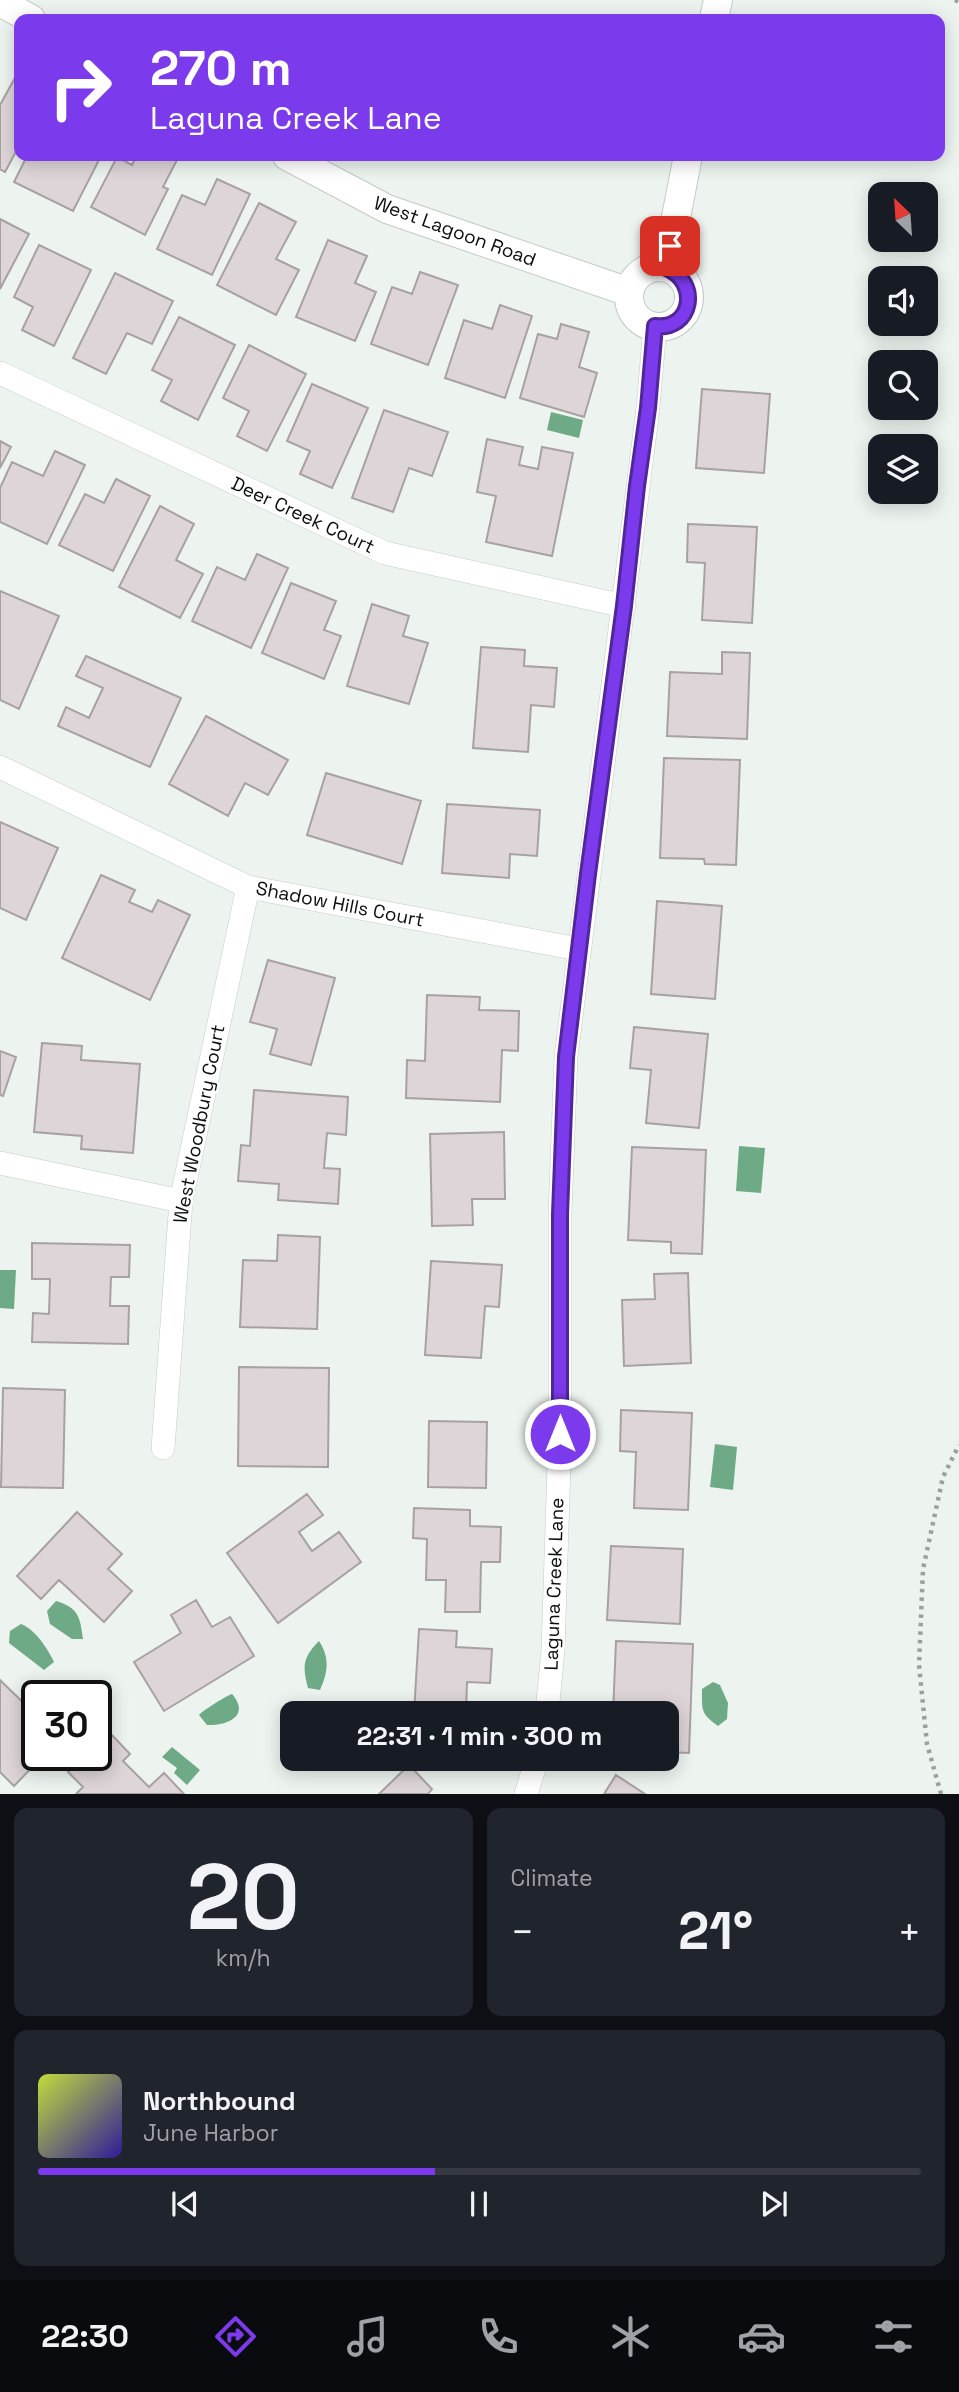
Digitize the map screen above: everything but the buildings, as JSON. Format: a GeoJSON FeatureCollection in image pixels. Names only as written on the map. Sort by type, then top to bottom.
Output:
{"type":"FeatureCollection","features":[{"type":"Feature","properties":{"kind":"street"},"geometry":{"type":"LineString","coordinates":[[0,2],[23,14]]}},
{"type":"Feature","properties":{"kind":"street","name":"West Lagoon Road"},"geometry":{"type":"LineString","coordinates":[[296,161],[387,209],[629,292]]}},
{"type":"Feature","properties":{"kind":"street"},"geometry":{"type":"LineString","coordinates":[[666,268],[687,161]]}},
{"type":"Feature","properties":{"kind":"street"},"geometry":{"type":"LineString","coordinates":[[656,267],[666,268],[679,275],[685,284],[688,304],[676,322],[664,327],[646,325],[634,315],[629,292],[640,274],[656,267]]}},
{"type":"Feature","properties":{"kind":"street","name":"Laguna Creek Lane"},"geometry":{"type":"LineString","coordinates":[[548,1701],[553,1650],[559,1448],[560,1214],[566,1057],[624,606],[655,326]]}},
{"type":"Feature","properties":{"kind":"street","name":"Deer Creek Court"},"geometry":{"type":"LineString","coordinates":[[0,373],[385,553],[624,606]]}},
{"type":"Feature","properties":{"kind":"street","name":"Shadow Hills Court"},"geometry":{"type":"LineString","coordinates":[[0,767],[248,887],[578,949]]}},
{"type":"Feature","properties":{"kind":"street","name":"West Woodbury Court"},"geometry":{"type":"LineString","coordinates":[[163,1448],[181,1201],[248,887]]}},
{"type":"Feature","properties":{"kind":"street"},"geometry":{"type":"LineString","coordinates":[[0,1163],[181,1201]]}},
{"type":"Feature","properties":{"kind":"street"},"geometry":{"type":"LineString","coordinates":[[526,1794],[533,1771]]}},
{"type":"Feature","properties":{"kind":"path"},"geometry":{"type":"LineString","coordinates":[[941,1794],[927,1744],[919,1665],[923,1569],[943,1477],[959,1445]]}},
{"type":"Feature","properties":{"kind":"shaded area"},"geometry":{"type":"Polygon","coordinates":[[[551,412],[583,420],[579,438],[547,430],[551,412]]]}},
{"type":"Feature","properties":{"kind":"shaded area"},"geometry":{"type":"Polygon","coordinates":[[[739,1146],[765,1148],[761,1193],[736,1191],[739,1146]]]}},
{"type":"Feature","properties":{"kind":"shaded area"},"geometry":{"type":"Polygon","coordinates":[[[0,1270],[16,1270],[14,1309],[0,1308],[0,1270]]]}},
{"type":"Feature","properties":{"kind":"shaded area"},"geometry":{"type":"Polygon","coordinates":[[[715,1444],[737,1447],[733,1490],[710,1487],[715,1444]]]}},
{"type":"Feature","properties":{"kind":"shaded area"},"geometry":{"type":"Polygon","coordinates":[[[56,1601],[70,1607],[77,1614],[83,1639],[72,1639],[50,1624],[47,1611],[56,1601]]]}},
{"type":"Feature","properties":{"kind":"shaded area"},"geometry":{"type":"Polygon","coordinates":[[[21,1624],[36,1635],[54,1662],[44,1670],[9,1643],[10,1631],[21,1624]]]}},
{"type":"Feature","properties":{"kind":"shaded area"},"geometry":{"type":"Polygon","coordinates":[[[319,1641],[327,1665],[320,1690],[308,1688],[305,1674],[307,1657],[319,1641]]]}},
{"type":"Feature","properties":{"kind":"shaded area"},"geometry":{"type":"Polygon","coordinates":[[[713,1682],[720,1685],[728,1703],[727,1719],[718,1726],[708,1718],[702,1706],[702,1689],[713,1682]]]}},
{"type":"Feature","properties":{"kind":"shaded area"},"geometry":{"type":"Polygon","coordinates":[[[232,1694],[239,1708],[238,1714],[222,1724],[207,1725],[199,1715],[232,1694]]]}},
{"type":"Feature","properties":{"kind":"shaded area"},"geometry":{"type":"Polygon","coordinates":[[[172,1747],[200,1770],[187,1785],[174,1773],[177,1768],[162,1757],[172,1747]]]}},
{"type":"Feature","properties":{"kind":"route"},"geometry":{"type":"LineString","coordinates":[[560,1434],[560,1214],[566,1057],[624,606],[655,326],[664,327],[676,322],[688,304],[685,284],[679,275],[666,268],[670,246]]}}]}
